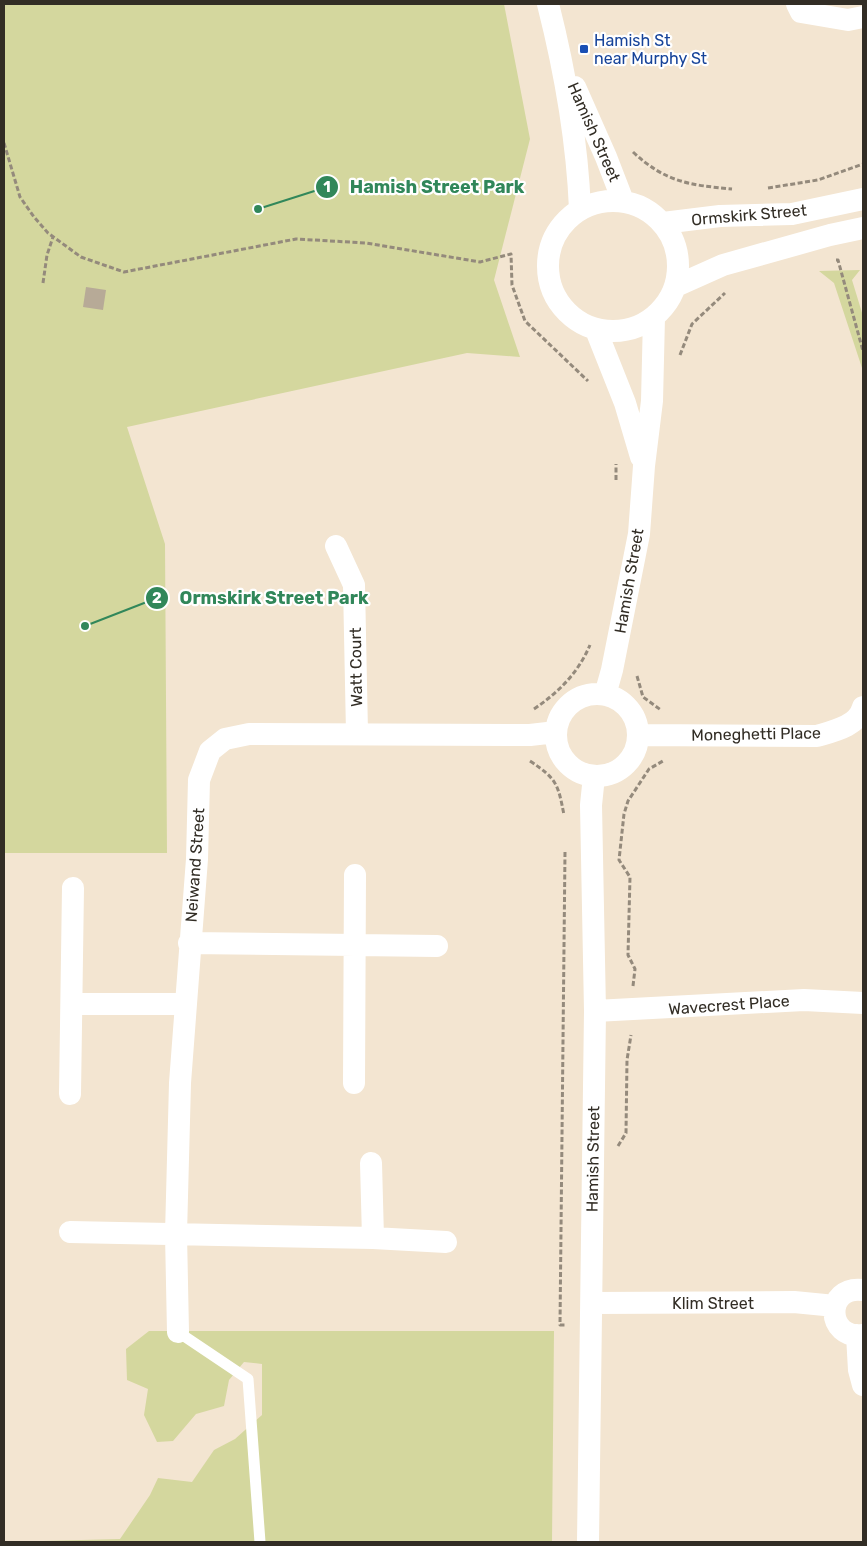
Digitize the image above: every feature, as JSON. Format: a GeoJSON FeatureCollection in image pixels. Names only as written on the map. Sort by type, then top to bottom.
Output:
{"type":"FeatureCollection","features":[{"type":"Feature","properties":{"kind":"street","name":"Hamish Street"},"geometry":{"type":"LineString","coordinates":[[548,4],[563,62],[578,163],[580,209]]}},
{"type":"Feature","properties":{"kind":"street"},"geometry":{"type":"LineString","coordinates":[[796,4],[801,12],[848,20],[863,17]]}},
{"type":"Feature","properties":{"kind":"street","name":"Hamish Street"},"geometry":{"type":"LineString","coordinates":[[563,62],[606,156],[623,201]]}},
{"type":"Feature","properties":{"kind":"street","name":"Ormskirk Street"},"geometry":{"type":"LineString","coordinates":[[663,223],[720,216],[792,214],[863,199]]}},
{"type":"Feature","properties":{"kind":"street"},"geometry":{"type":"LineString","coordinates":[[601,201],[623,201],[645,209],[663,223],[674,242],[678,264],[676,286],[663,308],[654,317],[636,327],[616,332],[596,330],[575,321],[559,306],[549,286],[546,264],[551,242],[562,223],[580,209],[601,201]]}},
{"type":"Feature","properties":{"kind":"street","name":"Ormskirk Street"},"geometry":{"type":"LineString","coordinates":[[676,286],[723,265],[830,235],[863,228]]}},
{"type":"Feature","properties":{"kind":"street","name":"Hamish Street"},"geometry":{"type":"LineString","coordinates":[[605,695],[612,670],[639,534],[644,466],[652,401],[654,317]]}},
{"type":"Feature","properties":{"kind":"street","name":"Hamish Street"},"geometry":{"type":"LineString","coordinates":[[596,330],[625,403],[644,466]]}},
{"type":"Feature","properties":{"kind":"street","name":"Watt Court"},"geometry":{"type":"LineString","coordinates":[[336,546],[354,585],[357,733]]}},
{"type":"Feature","properties":{"kind":"street"},"geometry":{"type":"LineString","coordinates":[[591,694],[605,695],[618,700],[629,709],[636,722],[638,735],[636,748],[624,764],[607,774],[594,776],[582,773],[571,766],[562,756],[557,745],[556,732],[559,719],[567,707],[578,699],[591,694]]}},
{"type":"Feature","properties":{"kind":"street","name":"Moneghetti Place"},"geometry":{"type":"LineString","coordinates":[[638,735],[817,736],[841,729],[863,712]]}},
{"type":"Feature","properties":{"kind":"street","name":"Neiwand Street"},"geometry":{"type":"LineString","coordinates":[[178,1332],[176,1234],[184,1004],[197,858],[200,780],[210,751],[225,739],[250,734],[530,735],[556,732]]}},
{"type":"Feature","properties":{"kind":"street","name":"Hamish Street"},"geometry":{"type":"LineString","coordinates":[[588,1542],[595,1011],[591,805],[594,776]]}},
{"type":"Feature","properties":{"kind":"street"},"geometry":{"type":"LineString","coordinates":[[354,1083],[355,875]]}},
{"type":"Feature","properties":{"kind":"street"},"geometry":{"type":"LineString","coordinates":[[70,1094],[74,888]]}},
{"type":"Feature","properties":{"kind":"street"},"geometry":{"type":"LineString","coordinates":[[190,943],[437,946]]}},
{"type":"Feature","properties":{"kind":"street","name":"Wavecrest Place"},"geometry":{"type":"LineString","coordinates":[[595,1011],[643,1011],[804,1000],[863,1003]]}},
{"type":"Feature","properties":{"kind":"street"},"geometry":{"type":"LineString","coordinates":[[72,1004],[184,1004]]}},
{"type":"Feature","properties":{"kind":"street"},"geometry":{"type":"LineString","coordinates":[[371,1163],[373,1238]]}},
{"type":"Feature","properties":{"kind":"street"},"geometry":{"type":"LineString","coordinates":[[70,1232],[373,1238],[446,1242]]}},
{"type":"Feature","properties":{"kind":"street"},"geometry":{"type":"LineString","coordinates":[[863,1290],[850,1290],[838,1300],[835,1306],[836,1320],[839,1327],[844,1331],[860,1335],[859,1370],[863,1385]]}},
{"type":"Feature","properties":{"kind":"street","name":"Klim Street"},"geometry":{"type":"LineString","coordinates":[[591,1314],[794,1302],[835,1306]]}},
{"type":"Feature","properties":{"kind":"lane"},"geometry":{"type":"LineString","coordinates":[[178,1332],[248,1379],[260,1542]]}},
{"type":"Feature","properties":{"kind":"path"},"geometry":{"type":"LineString","coordinates":[[4,142],[20,197],[34,217],[53,237],[81,257],[124,272],[296,239],[366,243],[480,262],[511,254],[512,285],[525,321],[593,385]]}},
{"type":"Feature","properties":{"kind":"path"},"geometry":{"type":"LineString","coordinates":[[628,148],[651,169],[687,184],[735,189]]}},
{"type":"Feature","properties":{"kind":"path"},"geometry":{"type":"LineString","coordinates":[[760,189],[818,180],[863,164]]}},
{"type":"Feature","properties":{"kind":"path"},"geometry":{"type":"LineString","coordinates":[[43,283],[47,255],[53,237]]}},
{"type":"Feature","properties":{"kind":"path"},"geometry":{"type":"LineString","coordinates":[[828,262],[838,260],[863,351]]}},
{"type":"Feature","properties":{"kind":"path"},"geometry":{"type":"LineString","coordinates":[[677,362],[692,324],[725,293],[731,290]]}},
{"type":"Feature","properties":{"kind":"path"},"geometry":{"type":"LineString","coordinates":[[616,459],[616,487]]}},
{"type":"Feature","properties":{"kind":"path"},"geometry":{"type":"LineString","coordinates":[[531,711],[556,694],[582,664],[592,639]]}},
{"type":"Feature","properties":{"kind":"path"},"geometry":{"type":"LineString","coordinates":[[636,674],[643,697],[661,710],[662,718]]}},
{"type":"Feature","properties":{"kind":"path"},"geometry":{"type":"LineString","coordinates":[[529,760],[546,771],[558,786],[565,818]]}},
{"type":"Feature","properties":{"kind":"path"},"geometry":{"type":"LineString","coordinates":[[633,988],[635,969],[628,955],[630,877],[619,860],[624,814],[628,801],[649,769],[662,761]]}},
{"type":"Feature","properties":{"kind":"path"},"geometry":{"type":"LineString","coordinates":[[565,846],[560,1325],[591,1314]]}},
{"type":"Feature","properties":{"kind":"path"},"geometry":{"type":"LineString","coordinates":[[616,1150],[626,1133],[627,1060],[631,1031]]}},
{"type":"Feature","properties":{"kind":"green space"},"geometry":{"type":"Polygon","coordinates":[[[4,4],[504,4],[530,139],[494,280],[520,357],[467,353],[127,427],[165,544],[167,853],[4,853],[4,4]]]}},
{"type":"Feature","properties":{"kind":"green space"},"geometry":{"type":"Polygon","coordinates":[[[860,270],[852,280],[863,316],[863,371],[834,283],[819,271],[860,270]]]}},
{"type":"Feature","properties":{"kind":"green space"},"geometry":{"type":"Polygon","coordinates":[[[149,1331],[554,1331],[552,1542],[4,1542],[120,1539],[150,1495],[158,1478],[192,1482],[214,1450],[235,1439],[262,1415],[262,1364],[244,1362],[229,1380],[224,1406],[196,1414],[173,1441],[157,1442],[144,1415],[148,1389],[127,1380],[126,1349],[149,1331]]]}},
{"type":"Feature","properties":{"kind":"building"},"geometry":{"type":"Polygon","coordinates":[[[86,287],[106,290],[103,310],[83,307],[86,287]]]}},
{"type":"Feature","properties":{"kind":"place","name":"Hamish St near Murphy St"},"geometry":{"type":"Point","coordinates":[584,49]}},
{"type":"Feature","properties":{"kind":"place","name":"Hamish Street Park"},"geometry":{"type":"Point","coordinates":[258,209]}},
{"type":"Feature","properties":{"kind":"place","name":"Ormskirk Street Park"},"geometry":{"type":"Point","coordinates":[85,626]}}]}
